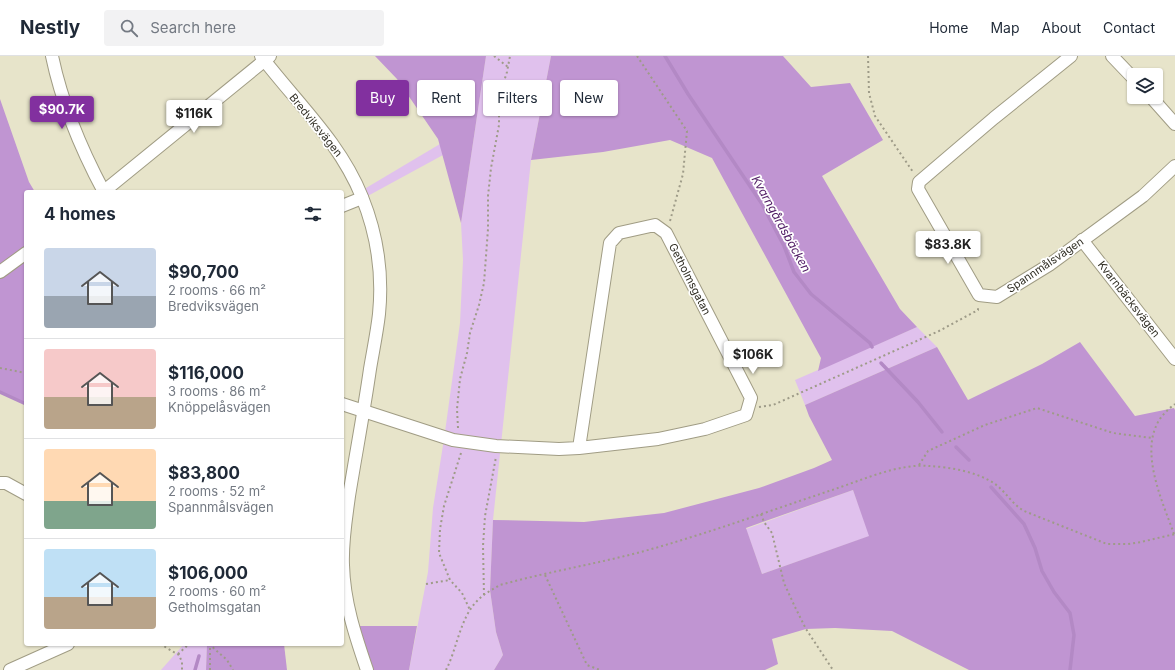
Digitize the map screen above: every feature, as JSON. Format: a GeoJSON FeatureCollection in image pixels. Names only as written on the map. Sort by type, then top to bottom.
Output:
{"type":"FeatureCollection","features":[{"type":"Feature","properties":{"kind":"street"},"geometry":{"type":"LineString","coordinates":[[52,56],[74,130],[103,190]]}},
{"type":"Feature","properties":{"kind":"street"},"geometry":{"type":"LineString","coordinates":[[979,295],[918,189],[919,182],[994,118],[1071,56]]}},
{"type":"Feature","properties":{"kind":"street"},"geometry":{"type":"LineString","coordinates":[[1112,56],[1127,72]]}},
{"type":"Feature","properties":{"kind":"street"},"geometry":{"type":"LineString","coordinates":[[106,190],[265,57]]}},
{"type":"Feature","properties":{"kind":"street","name":"Bredviksvägen"},"geometry":{"type":"LineString","coordinates":[[265,57],[337,149],[354,178],[375,236],[380,289],[379,314],[344,534]]}},
{"type":"Feature","properties":{"kind":"street"},"geometry":{"type":"LineString","coordinates":[[1156,104],[1175,124]]}},
{"type":"Feature","properties":{"kind":"street","name":"Spannmålsvägen"},"geometry":{"type":"LineString","coordinates":[[979,295],[997,297],[1049,264],[1143,196],[1175,166]]}},
{"type":"Feature","properties":{"kind":"street"},"geometry":{"type":"LineString","coordinates":[[344,205],[362,198]]}},
{"type":"Feature","properties":{"kind":"street","name":"Getholmsgatan"},"geometry":{"type":"LineString","coordinates":[[579,448],[610,242],[619,233],[655,225],[666,234],[751,398],[748,407]]}},
{"type":"Feature","properties":{"kind":"street","name":"Kvarnbäcksvägen"},"geometry":{"type":"LineString","coordinates":[[1082,240],[1175,359]]}},
{"type":"Feature","properties":{"kind":"street"},"geometry":{"type":"LineString","coordinates":[[0,272],[24,254]]}},
{"type":"Feature","properties":{"kind":"street"},"geometry":{"type":"LineString","coordinates":[[344,405],[438,436],[458,441],[496,446],[559,449],[658,439],[705,429],[746,415],[748,407]]}},
{"type":"Feature","properties":{"kind":"street"},"geometry":{"type":"LineString","coordinates":[[0,483],[6,482],[24,493]]}},
{"type":"Feature","properties":{"kind":"street","name":"Bredviksvägen"},"geometry":{"type":"LineString","coordinates":[[344,572],[349,613],[367,670]]}},
{"type":"Feature","properties":{"kind":"street"},"geometry":{"type":"LineString","coordinates":[[10,670],[64,646]]}},
{"type":"Feature","properties":{"kind":"path"},"geometry":{"type":"LineString","coordinates":[[494,56],[508,67]]}},
{"type":"Feature","properties":{"kind":"path"},"geometry":{"type":"LineString","coordinates":[[470,610],[462,593],[450,580],[439,553],[440,529],[444,506],[461,454],[458,441],[457,410],[460,379],[467,353],[470,333],[484,283],[488,229],[488,196],[491,168],[499,125],[499,97],[510,56]]}},
{"type":"Feature","properties":{"kind":"path"},"geometry":{"type":"LineString","coordinates":[[637,56],[687,131],[683,174],[666,234]]}},
{"type":"Feature","properties":{"kind":"path"},"geometry":{"type":"LineString","coordinates":[[868,56],[869,93],[875,116],[919,182]]}},
{"type":"Feature","properties":{"kind":"path"},"geometry":{"type":"LineString","coordinates":[[748,407],[773,405],[939,331],[978,310],[979,295]]}},
{"type":"Feature","properties":{"kind":"path"},"geometry":{"type":"LineString","coordinates":[[0,368],[24,373]]}},
{"type":"Feature","properties":{"kind":"path"},"geometry":{"type":"LineString","coordinates":[[446,670],[470,610],[477,600],[484,594],[500,586],[638,553],[895,470],[919,465],[943,467],[987,480],[995,484],[1014,504],[1024,511],[1107,544],[1128,544],[1175,534],[1159,491],[1151,452],[1152,438],[1158,423],[1169,408],[1175,404]]}},
{"type":"Feature","properties":{"kind":"path"},"geometry":{"type":"LineString","coordinates":[[919,465],[928,451],[985,425],[1037,408],[1113,434],[1152,438]]}},
{"type":"Feature","properties":{"kind":"path"},"geometry":{"type":"LineString","coordinates":[[484,594],[483,546],[485,516],[496,446]]}},
{"type":"Feature","properties":{"kind":"path"},"geometry":{"type":"LineString","coordinates":[[761,514],[764,522],[772,533],[784,583],[794,607],[806,629],[833,670]]}},
{"type":"Feature","properties":{"kind":"path"},"geometry":{"type":"LineString","coordinates":[[545,575],[587,665],[600,670]]}},
{"type":"Feature","properties":{"kind":"path"},"geometry":{"type":"LineString","coordinates":[[426,584],[450,580]]}},
{"type":"Feature","properties":{"kind":"path"},"geometry":{"type":"LineString","coordinates":[[164,646],[178,654],[181,658],[182,670]]}},
{"type":"Feature","properties":{"kind":"path"},"geometry":{"type":"LineString","coordinates":[[178,654],[187,646]]}},
{"type":"Feature","properties":{"kind":"path"},"geometry":{"type":"LineString","coordinates":[[210,646],[210,670]]}},
{"type":"Feature","properties":{"kind":"path"},"geometry":{"type":"LineString","coordinates":[[212,646],[227,660],[233,670]]}},
{"type":"Feature","properties":{"kind":"shaded area"},"geometry":{"type":"Polygon","coordinates":[[[375,56],[486,56],[461,223],[438,139],[422,116],[475,116],[475,80],[417,80],[417,108],[409,97],[409,80],[397,79],[375,56]]]}},
{"type":"Feature","properties":{"kind":"shaded area"},"geometry":{"type":"Polygon","coordinates":[[[486,56],[551,56],[546,80],[483,80],[483,116],[539,116],[531,160],[493,520],[490,590],[496,632],[503,655],[494,670],[409,670],[428,572],[433,508],[460,323],[463,260],[461,223],[486,56]]]}},
{"type":"Feature","properties":{"kind":"shaded area"},"geometry":{"type":"Polygon","coordinates":[[[551,56],[783,56],[811,87],[850,83],[883,140],[822,176],[900,309],[917,327],[818,371],[821,358],[712,158],[670,140],[603,152],[531,160],[539,116],[552,116],[552,80],[546,80],[551,56]]]}},
{"type":"Feature","properties":{"kind":"shaded area"},"geometry":{"type":"Polygon","coordinates":[[[0,99],[29,182],[34,190],[24,190],[24,403],[0,392],[0,99]]]}},
{"type":"Feature","properties":{"kind":"shaded area"},"geometry":{"type":"Polygon","coordinates":[[[440,144],[443,155],[364,198],[361,191],[440,144]]]}},
{"type":"Feature","properties":{"kind":"shaded area"},"geometry":{"type":"Polygon","coordinates":[[[917,327],[937,347],[805,405],[795,380],[917,327]]]}},
{"type":"Feature","properties":{"kind":"shaded area"},"geometry":{"type":"Polygon","coordinates":[[[1080,342],[1135,416],[1174,408],[1175,410],[1175,670],[969,670],[892,631],[835,628],[806,629],[772,639],[778,664],[765,670],[494,670],[503,655],[496,632],[490,590],[493,520],[584,522],[664,513],[759,488],[814,468],[832,460],[809,416],[805,405],[937,347],[968,400],[1042,364],[1080,342]],[[853,490],[746,528],[762,574],[869,536],[853,490]]]}},
{"type":"Feature","properties":{"kind":"shaded area"},"geometry":{"type":"Polygon","coordinates":[[[853,490],[870,536],[762,574],[746,529],[853,490]]]}},
{"type":"Feature","properties":{"kind":"shaded area"},"geometry":{"type":"Polygon","coordinates":[[[353,626],[417,626],[409,670],[368,670],[353,626]]]}},
{"type":"Feature","properties":{"kind":"shaded area"},"geometry":{"type":"Polygon","coordinates":[[[182,646],[207,646],[206,670],[161,670],[182,646]]]}},
{"type":"Feature","properties":{"kind":"shaded area"},"geometry":{"type":"Polygon","coordinates":[[[207,646],[284,646],[287,670],[206,670],[207,646]]]}},
{"type":"Feature","properties":{"kind":"waterway","name":"Kvarngårdsbäcken"},"geometry":{"type":"LineString","coordinates":[[665,56],[688,94],[762,204],[784,246],[794,272],[811,294],[870,343],[872,347]]}},
{"type":"Feature","properties":{"kind":"waterway"},"geometry":{"type":"LineString","coordinates":[[881,363],[918,402],[942,432]]}},
{"type":"Feature","properties":{"kind":"waterway"},"geometry":{"type":"LineString","coordinates":[[0,392],[24,403]]}},
{"type":"Feature","properties":{"kind":"waterway"},"geometry":{"type":"LineString","coordinates":[[956,447],[969,460]]}},
{"type":"Feature","properties":{"kind":"waterway"},"geometry":{"type":"LineString","coordinates":[[991,487],[1024,524],[1035,548],[1042,571],[1054,592],[1070,613],[1074,635],[1070,670]]}},
{"type":"Feature","properties":{"kind":"waterway"},"geometry":{"type":"LineString","coordinates":[[195,670],[199,656]]}}]}
